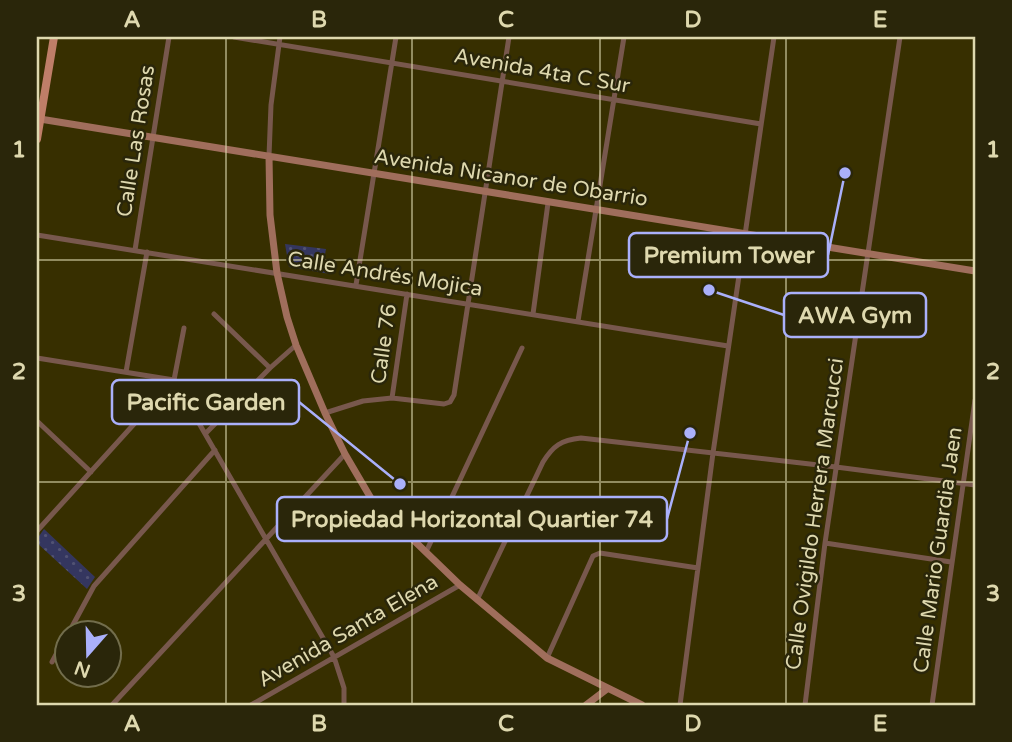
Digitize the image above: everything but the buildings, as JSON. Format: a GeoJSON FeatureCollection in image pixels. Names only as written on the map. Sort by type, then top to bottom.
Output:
{"type":"FeatureCollection","features":[{"type":"Feature","properties":{"kind":"main road"},"geometry":{"type":"LineString","coordinates":[[37,139],[38,119],[54,37]]}},
{"type":"Feature","properties":{"kind":"main road","name":"Avenida Nicanor de Obarrio"},"geometry":{"type":"LineString","coordinates":[[38,119],[975,271]]}},
{"type":"Feature","properties":{"kind":"main road"},"geometry":{"type":"LineString","coordinates":[[269,156],[270,215],[277,273],[296,345],[345,454],[372,500],[460,585],[547,658],[642,705]]}},
{"type":"Feature","properties":{"kind":"main road"},"geometry":{"type":"LineString","coordinates":[[586,705],[607,689]]}},
{"type":"Feature","properties":{"kind":"street","name":"Calle Las Rosas"},"geometry":{"type":"LineString","coordinates":[[135,250],[169,37]]}},
{"type":"Feature","properties":{"kind":"street","name":"Avenida 4ta C Sur"},"geometry":{"type":"LineString","coordinates":[[234,37],[761,124]]}},
{"type":"Feature","properties":{"kind":"street"},"geometry":{"type":"LineString","coordinates":[[269,156],[271,105],[280,37]]}},
{"type":"Feature","properties":{"kind":"street"},"geometry":{"type":"LineString","coordinates":[[356,285],[396,37]]}},
{"type":"Feature","properties":{"kind":"street"},"geometry":{"type":"LineString","coordinates":[[325,413],[363,401],[392,398],[444,404],[450,402],[454,395],[509,37]]}},
{"type":"Feature","properties":{"kind":"street"},"geometry":{"type":"LineString","coordinates":[[578,321],[624,37]]}},
{"type":"Feature","properties":{"kind":"street"},"geometry":{"type":"LineString","coordinates":[[680,705],[713,453],[774,37]]}},
{"type":"Feature","properties":{"kind":"street","name":"Calle Ovigildo Herrera Marcucci"},"geometry":{"type":"LineString","coordinates":[[805,705],[825,543],[900,37]]}},
{"type":"Feature","properties":{"kind":"street"},"geometry":{"type":"LineString","coordinates":[[533,314],[548,202]]}},
{"type":"Feature","properties":{"kind":"street","name":"Calle Andrés Mojica"},"geometry":{"type":"LineString","coordinates":[[37,234],[729,346]]}},
{"type":"Feature","properties":{"kind":"street"},"geometry":{"type":"LineString","coordinates":[[126,372],[148,252]]}},
{"type":"Feature","properties":{"kind":"street","name":"Calle 76"},"geometry":{"type":"LineString","coordinates":[[392,398],[407,294]]}},
{"type":"Feature","properties":{"kind":"street"},"geometry":{"type":"LineString","coordinates":[[214,314],[270,368]]}},
{"type":"Feature","properties":{"kind":"street"},"geometry":{"type":"LineString","coordinates":[[37,531],[174,380],[184,328]]}},
{"type":"Feature","properties":{"kind":"street"},"geometry":{"type":"LineString","coordinates":[[206,433],[296,345]]}},
{"type":"Feature","properties":{"kind":"street"},"geometry":{"type":"LineString","coordinates":[[426,552],[522,348]]}},
{"type":"Feature","properties":{"kind":"street"},"geometry":{"type":"LineString","coordinates":[[37,358],[174,380],[334,657],[344,688],[344,705]]}},
{"type":"Feature","properties":{"kind":"street","name":"Calle Mario Guardia Jaen"},"geometry":{"type":"LineString","coordinates":[[932,705],[975,400]]}},
{"type":"Feature","properties":{"kind":"street"},"geometry":{"type":"LineString","coordinates":[[37,421],[91,471]]}},
{"type":"Feature","properties":{"kind":"street"},"geometry":{"type":"LineString","coordinates":[[477,600],[543,462],[552,448],[564,440],[581,438],[975,485]]}},
{"type":"Feature","properties":{"kind":"street"},"geometry":{"type":"LineString","coordinates":[[75,620],[94,586],[215,450]]}},
{"type":"Feature","properties":{"kind":"street"},"geometry":{"type":"LineString","coordinates":[[113,705],[345,454]]}},
{"type":"Feature","properties":{"kind":"street"},"geometry":{"type":"LineString","coordinates":[[825,543],[951,562]]}},
{"type":"Feature","properties":{"kind":"street"},"geometry":{"type":"LineString","coordinates":[[547,658],[593,556],[600,553],[698,568]]}},
{"type":"Feature","properties":{"kind":"street","name":"Avenida Santa Elena"},"geometry":{"type":"LineString","coordinates":[[251,705],[460,585]]}},
{"type":"Feature","properties":{"kind":"shaded area"},"geometry":{"type":"Polygon","coordinates":[[[285,244],[326,249],[324,260],[331,265],[330,274],[289,267],[285,244]]]}},
{"type":"Feature","properties":{"kind":"shaded area"},"geometry":{"type":"Polygon","coordinates":[[[44,529],[95,577],[87,589],[37,543],[44,529]]]}},
{"type":"Feature","properties":{"kind":"place","name":"Premium Tower"},"geometry":{"type":"Point","coordinates":[845,173]}},
{"type":"Feature","properties":{"kind":"place","name":"AWA Gym"},"geometry":{"type":"Point","coordinates":[709,290]}},
{"type":"Feature","properties":{"kind":"place","name":"Propiedad Horizontal Quartier 74"},"geometry":{"type":"Point","coordinates":[690,433]}},
{"type":"Feature","properties":{"kind":"place","name":"Pacific Garden"},"geometry":{"type":"Point","coordinates":[400,484]}}]}
